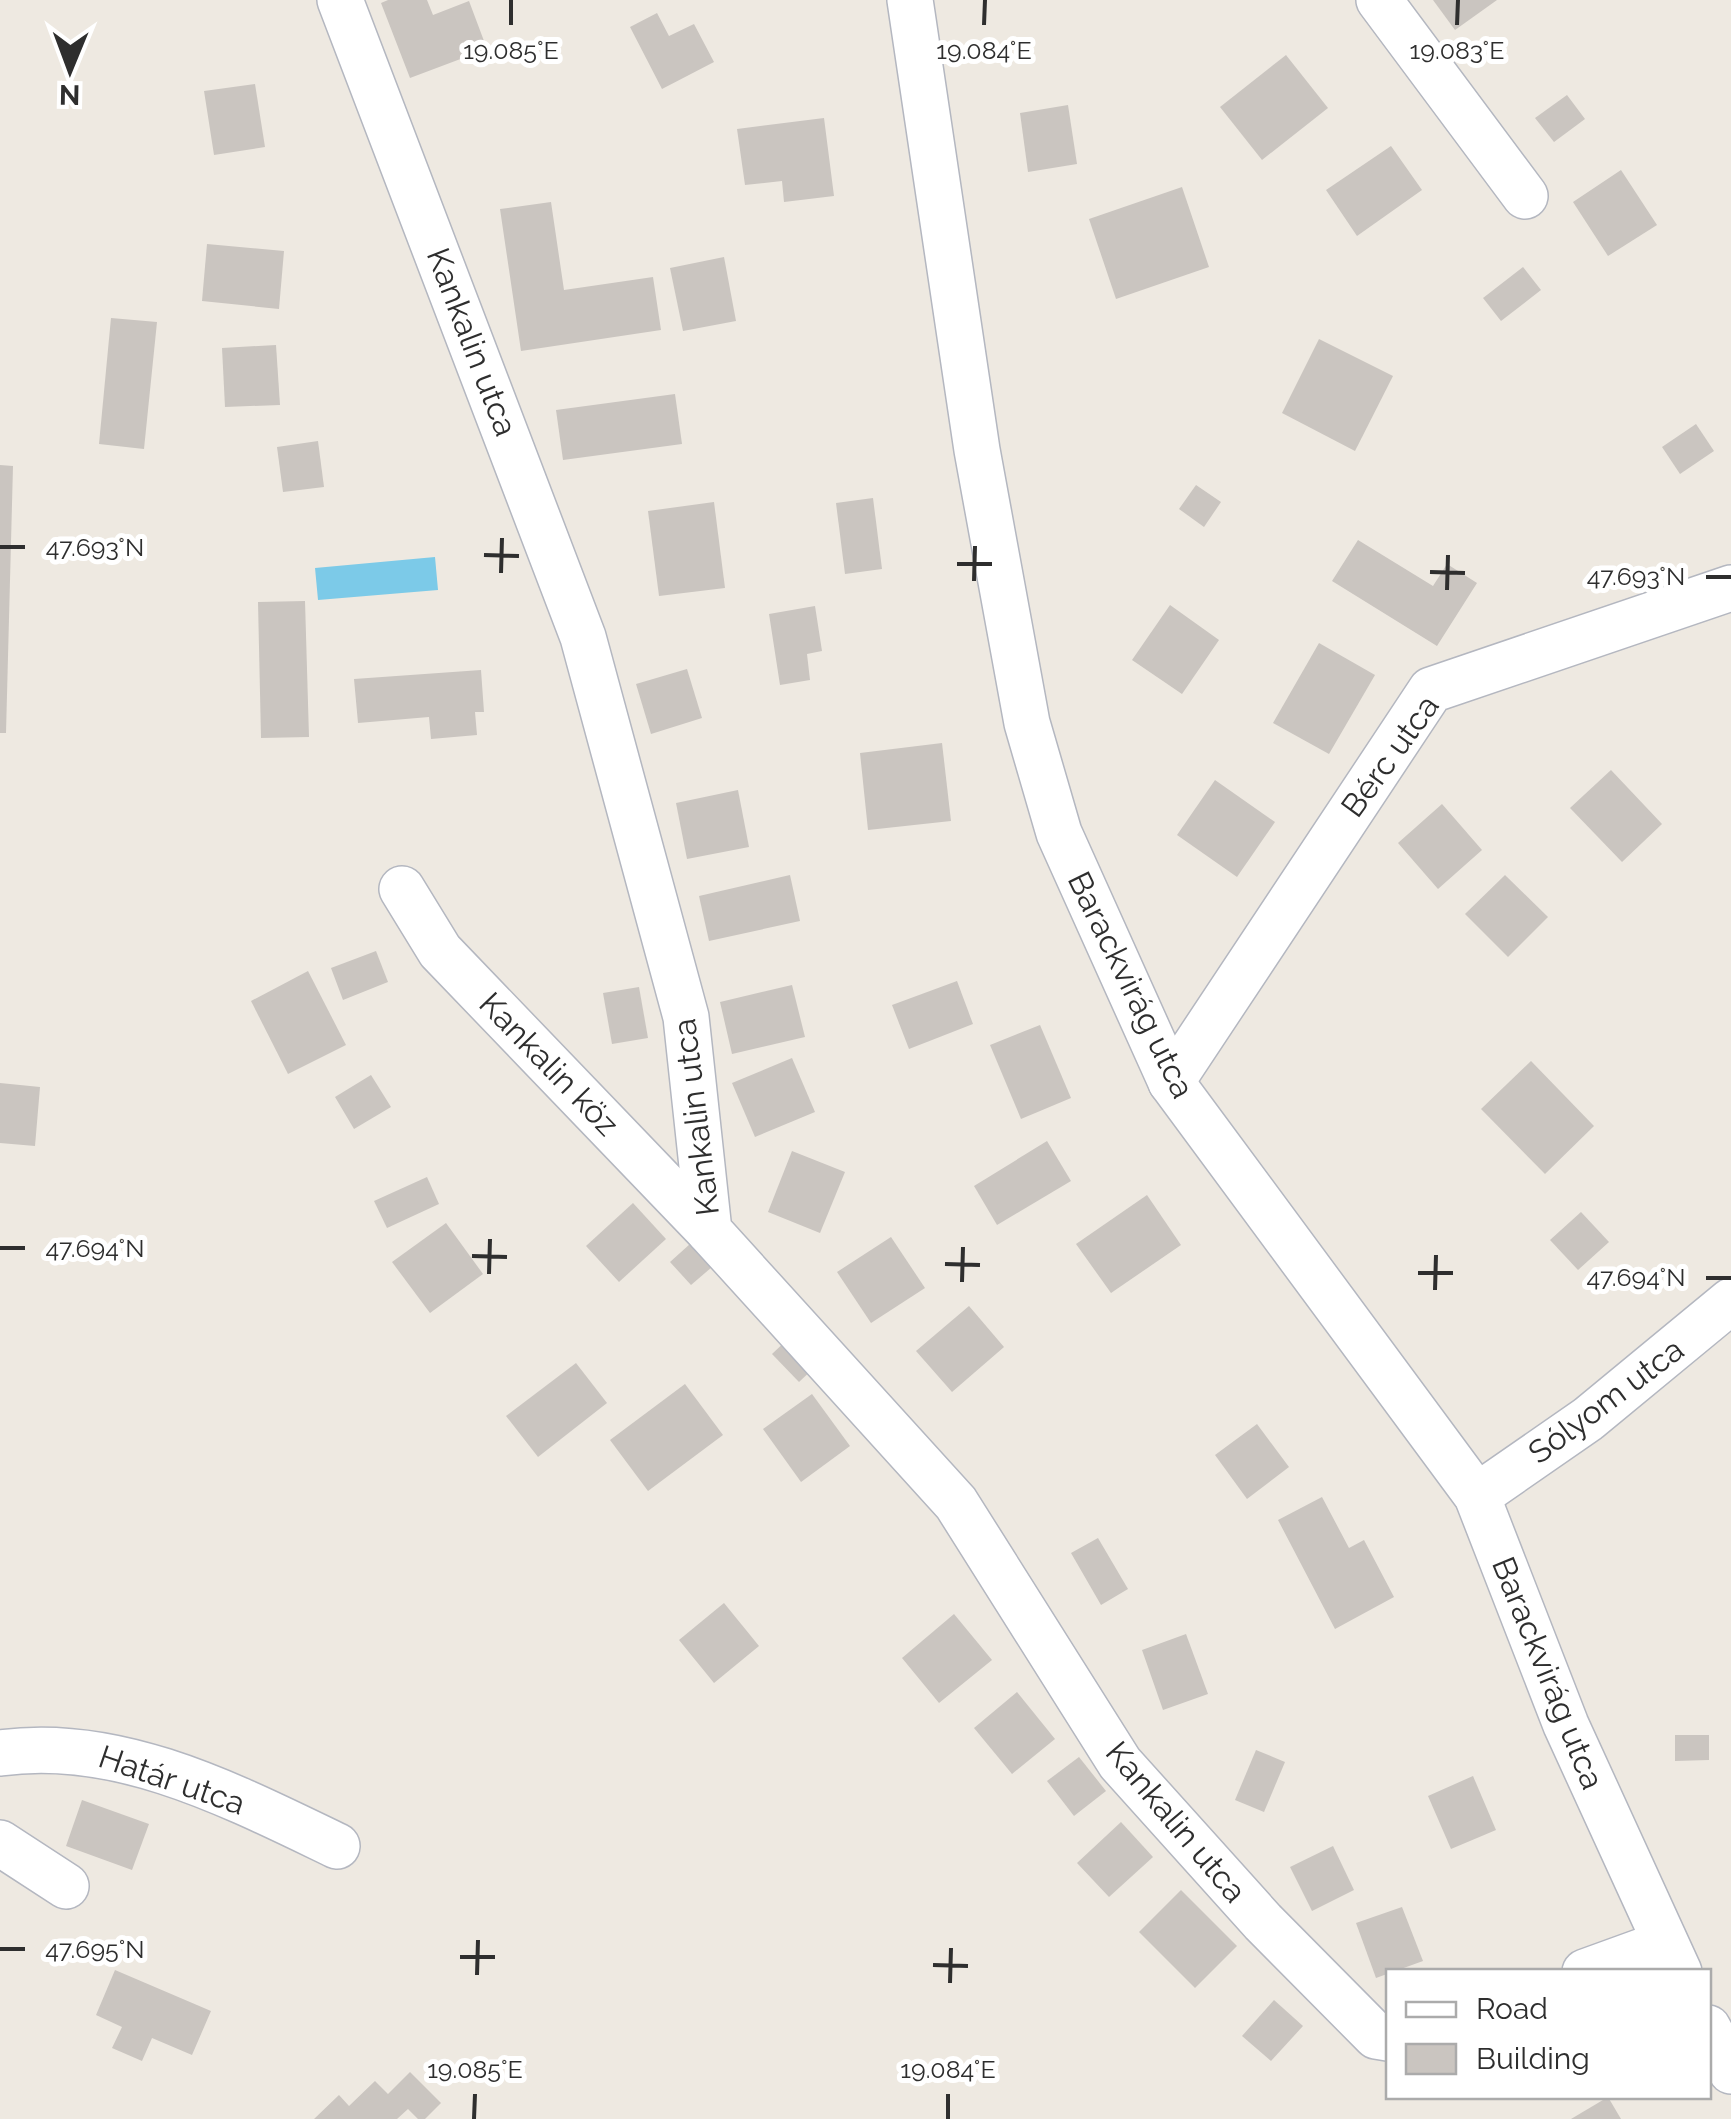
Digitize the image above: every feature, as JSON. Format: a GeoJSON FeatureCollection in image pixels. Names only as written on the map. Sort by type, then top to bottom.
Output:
{"type":"FeatureCollection","features":[{"type":"Feature","properties":{"kind":"street","name":"Kankalin utca"},"geometry":{"type":"LineString","coordinates":[[340,0],[582,637],[686,1016],[709,1231],[956,1503],[1120,1763],[1263,1922],[1376,2036],[1386,2038]]}},
{"type":"Feature","properties":{"kind":"street","name":"Barackvirág utca"},"geometry":{"type":"LineString","coordinates":[[910,0],[977,450],[1027,723],[1059,833],[1170,1082],[1477,1496],[1566,1725],[1672,1958]]}},
{"type":"Feature","properties":{"kind":"street"},"geometry":{"type":"LineString","coordinates":[[1378,0],[1525,196]]}},
{"type":"Feature","properties":{"kind":"street","name":"Bérc utca"},"geometry":{"type":"LineString","coordinates":[[1170,1082],[1431,690],[1731,588]]}},
{"type":"Feature","properties":{"kind":"street","name":"Kankalin köz"},"geometry":{"type":"LineString","coordinates":[[402,889],[440,950],[709,1231]]}},
{"type":"Feature","properties":{"kind":"street","name":"Sólyom utca"},"geometry":{"type":"LineString","coordinates":[[1477,1496],[1588,1419],[1731,1301]]}},
{"type":"Feature","properties":{"kind":"street","name":"Határ utca"},"geometry":{"type":"LineString","coordinates":[[0,1753],[78,1750],[112,1756],[267,1812],[337,1846]]}},
{"type":"Feature","properties":{"kind":"street"},"geometry":{"type":"LineString","coordinates":[[0,1843],[66,1886]]}},
{"type":"Feature","properties":{"kind":"street"},"geometry":{"type":"LineString","coordinates":[[1604,1969],[1672,1958]]}},
{"type":"Feature","properties":{"kind":"street"},"geometry":{"type":"LineString","coordinates":[[1711,2034],[1731,2072]]}},
{"type":"Feature","properties":{"kind":"water"},"geometry":{"type":"Polygon","coordinates":[[[435,557],[438,590],[318,600],[315,568],[435,557]]]}},
{"type":"Feature","properties":{"kind":"building"},"geometry":{"type":"Polygon","coordinates":[[[427,0],[433,15],[469,1],[487,49],[410,78],[381,3],[427,0]]]}},
{"type":"Feature","properties":{"kind":"building"},"geometry":{"type":"Polygon","coordinates":[[[1433,0],[1497,0],[1455,30],[1433,0]]]}},
{"type":"Feature","properties":{"kind":"building"},"geometry":{"type":"Polygon","coordinates":[[[657,13],[669,36],[694,24],[714,62],[662,89],[630,27],[657,13]]]}},
{"type":"Feature","properties":{"kind":"building"},"geometry":{"type":"Polygon","coordinates":[[[1286,55],[1328,108],[1262,160],[1220,107],[1286,55]]]}},
{"type":"Feature","properties":{"kind":"building"},"geometry":{"type":"Polygon","coordinates":[[[255,84],[265,147],[214,155],[204,91],[255,84]]]}},
{"type":"Feature","properties":{"kind":"building"},"geometry":{"type":"Polygon","coordinates":[[[1567,95],[1585,119],[1554,142],[1535,118],[1567,95]]]}},
{"type":"Feature","properties":{"kind":"building"},"geometry":{"type":"Polygon","coordinates":[[[1068,105],[1077,164],[1028,172],[1020,113],[1068,105]]]}},
{"type":"Feature","properties":{"kind":"building"},"geometry":{"type":"Polygon","coordinates":[[[824,118],[834,196],[784,202],[782,181],[745,185],[737,129],[824,118]]]}},
{"type":"Feature","properties":{"kind":"building"},"geometry":{"type":"Polygon","coordinates":[[[1391,146],[1422,190],[1357,236],[1326,190],[1391,146]]]}},
{"type":"Feature","properties":{"kind":"building"},"geometry":{"type":"Polygon","coordinates":[[[1621,170],[1657,225],[1608,256],[1573,202],[1621,170]]]}},
{"type":"Feature","properties":{"kind":"building"},"geometry":{"type":"Polygon","coordinates":[[[1182,187],[1209,267],[1116,299],[1089,219],[1182,187]]]}},
{"type":"Feature","properties":{"kind":"building"},"geometry":{"type":"Polygon","coordinates":[[[551,202],[564,290],[653,277],[661,330],[521,351],[500,209],[551,202]]]}},
{"type":"Feature","properties":{"kind":"building"},"geometry":{"type":"Polygon","coordinates":[[[207,244],[284,251],[279,309],[202,301],[207,244]]]}},
{"type":"Feature","properties":{"kind":"building"},"geometry":{"type":"Polygon","coordinates":[[[724,257],[736,321],[683,331],[670,268],[724,257]]]}},
{"type":"Feature","properties":{"kind":"building"},"geometry":{"type":"Polygon","coordinates":[[[1523,267],[1541,290],[1501,321],[1483,298],[1523,267]]]}},
{"type":"Feature","properties":{"kind":"building"},"geometry":{"type":"Polygon","coordinates":[[[111,318],[157,322],[144,449],[99,444],[111,318]]]}},
{"type":"Feature","properties":{"kind":"building"},"geometry":{"type":"Polygon","coordinates":[[[1319,339],[1393,376],[1355,451],[1282,413],[1319,339]]]}},
{"type":"Feature","properties":{"kind":"building"},"geometry":{"type":"Polygon","coordinates":[[[276,345],[280,405],[225,407],[222,348],[276,345]]]}},
{"type":"Feature","properties":{"kind":"building"},"geometry":{"type":"Polygon","coordinates":[[[675,394],[682,444],[563,460],[556,410],[675,394]]]}},
{"type":"Feature","properties":{"kind":"building"},"geometry":{"type":"Polygon","coordinates":[[[1696,424],[1714,451],[1680,474],[1662,447],[1696,424]]]}},
{"type":"Feature","properties":{"kind":"building"},"geometry":{"type":"Polygon","coordinates":[[[318,441],[324,487],[283,492],[277,447],[318,441]]]}},
{"type":"Feature","properties":{"kind":"building"},"geometry":{"type":"Polygon","coordinates":[[[0,465],[13,466],[6,733],[0,733],[0,465]]]}},
{"type":"Feature","properties":{"kind":"building"},"geometry":{"type":"Polygon","coordinates":[[[1196,485],[1221,502],[1204,527],[1179,509],[1196,485]]]}},
{"type":"Feature","properties":{"kind":"building"},"geometry":{"type":"Polygon","coordinates":[[[873,498],[882,569],[845,574],[836,503],[873,498]]]}},
{"type":"Feature","properties":{"kind":"building"},"geometry":{"type":"Polygon","coordinates":[[[714,502],[725,588],[659,596],[648,511],[714,502]]]}},
{"type":"Feature","properties":{"kind":"building"},"geometry":{"type":"Polygon","coordinates":[[[1358,540],[1433,586],[1447,564],[1477,583],[1437,646],[1332,581],[1358,540]]]}},
{"type":"Feature","properties":{"kind":"building"},"geometry":{"type":"Polygon","coordinates":[[[305,601],[309,737],[261,738],[258,602],[305,601]]]}},
{"type":"Feature","properties":{"kind":"building"},"geometry":{"type":"Polygon","coordinates":[[[1170,605],[1219,640],[1182,694],[1132,660],[1170,605]]]}},
{"type":"Feature","properties":{"kind":"building"},"geometry":{"type":"Polygon","coordinates":[[[815,606],[822,651],[807,654],[810,680],[780,685],[769,614],[815,606]]]}},
{"type":"Feature","properties":{"kind":"building"},"geometry":{"type":"Polygon","coordinates":[[[1319,643],[1375,675],[1329,754],[1273,723],[1319,643]]]}},
{"type":"Feature","properties":{"kind":"building"},"geometry":{"type":"Polygon","coordinates":[[[687,669],[702,718],[651,734],[636,684],[687,669]]]}},
{"type":"Feature","properties":{"kind":"building"},"geometry":{"type":"Polygon","coordinates":[[[481,670],[484,712],[475,712],[477,735],[431,739],[429,717],[358,723],[354,679],[481,670]]]}},
{"type":"Feature","properties":{"kind":"building"},"geometry":{"type":"Polygon","coordinates":[[[942,743],[951,821],[868,830],[860,753],[942,743]]]}},
{"type":"Feature","properties":{"kind":"building"},"geometry":{"type":"Polygon","coordinates":[[[1611,770],[1662,824],[1622,862],[1570,808],[1611,770]]]}},
{"type":"Feature","properties":{"kind":"building"},"geometry":{"type":"Polygon","coordinates":[[[1215,780],[1275,822],[1237,877],[1177,835],[1215,780]]]}},
{"type":"Feature","properties":{"kind":"building"},"geometry":{"type":"Polygon","coordinates":[[[738,790],[749,847],[687,859],[676,803],[738,790]]]}},
{"type":"Feature","properties":{"kind":"building"},"geometry":{"type":"Polygon","coordinates":[[[1442,804],[1482,850],[1438,889],[1398,843],[1442,804]]]}},
{"type":"Feature","properties":{"kind":"building"},"geometry":{"type":"Polygon","coordinates":[[[790,875],[800,921],[709,941],[699,896],[790,875]]]}},
{"type":"Feature","properties":{"kind":"building"},"geometry":{"type":"Polygon","coordinates":[[[1505,875],[1548,917],[1508,957],[1465,914],[1505,875]]]}},
{"type":"Feature","properties":{"kind":"building"},"geometry":{"type":"Polygon","coordinates":[[[376,951],[388,982],[343,1000],[331,968],[376,951]]]}},
{"type":"Feature","properties":{"kind":"building"},"geometry":{"type":"Polygon","coordinates":[[[308,971],[346,1045],[288,1074],[251,1001],[308,971]]]}},
{"type":"Feature","properties":{"kind":"building"},"geometry":{"type":"Polygon","coordinates":[[[957,981],[973,1024],[909,1049],[892,1005],[957,981]]]}},
{"type":"Feature","properties":{"kind":"building"},"geometry":{"type":"Polygon","coordinates":[[[792,985],[805,1037],[732,1054],[720,1002],[792,985]]]}},
{"type":"Feature","properties":{"kind":"building"},"geometry":{"type":"Polygon","coordinates":[[[639,987],[648,1038],[612,1044],[603,993],[639,987]]]}},
{"type":"Feature","properties":{"kind":"building"},"geometry":{"type":"Polygon","coordinates":[[[1040,1025],[1071,1098],[1021,1119],[990,1045],[1040,1025]]]}},
{"type":"Feature","properties":{"kind":"building"},"geometry":{"type":"Polygon","coordinates":[[[792,1058],[815,1112],[755,1137],[732,1083],[792,1058]]]}},
{"type":"Feature","properties":{"kind":"building"},"geometry":{"type":"Polygon","coordinates":[[[1531,1061],[1594,1126],[1545,1174],[1481,1109],[1531,1061]]]}},
{"type":"Feature","properties":{"kind":"building"},"geometry":{"type":"Polygon","coordinates":[[[371,1075],[391,1107],[354,1129],[335,1097],[371,1075]]]}},
{"type":"Feature","properties":{"kind":"building"},"geometry":{"type":"Polygon","coordinates":[[[0,1083],[40,1087],[35,1146],[0,1143],[0,1083]]]}},
{"type":"Feature","properties":{"kind":"building"},"geometry":{"type":"Polygon","coordinates":[[[1047,1141],[1071,1181],[997,1225],[974,1186],[1047,1141]]]}},
{"type":"Feature","properties":{"kind":"building"},"geometry":{"type":"Polygon","coordinates":[[[792,1151],[845,1172],[820,1233],[768,1212],[792,1151]]]}},
{"type":"Feature","properties":{"kind":"building"},"geometry":{"type":"Polygon","coordinates":[[[427,1177],[439,1204],[387,1228],[374,1201],[427,1177]]]}},
{"type":"Feature","properties":{"kind":"building"},"geometry":{"type":"Polygon","coordinates":[[[1147,1195],[1181,1245],[1111,1293],[1076,1244],[1147,1195]]]}},
{"type":"Feature","properties":{"kind":"building"},"geometry":{"type":"Polygon","coordinates":[[[633,1203],[666,1239],[619,1282],[586,1246],[633,1203]]]}},
{"type":"Feature","properties":{"kind":"building"},"geometry":{"type":"Polygon","coordinates":[[[1581,1212],[1609,1242],[1578,1270],[1550,1240],[1581,1212]]]}},
{"type":"Feature","properties":{"kind":"building"},"geometry":{"type":"Polygon","coordinates":[[[446,1223],[483,1274],[430,1313],[392,1262],[446,1223]]]}},
{"type":"Feature","properties":{"kind":"building"},"geometry":{"type":"Polygon","coordinates":[[[891,1237],[925,1288],[871,1323],[837,1272],[891,1237]]]}},
{"type":"Feature","properties":{"kind":"building"},"geometry":{"type":"Polygon","coordinates":[[[690,1244],[712,1267],[691,1285],[670,1262],[690,1244]]]}},
{"type":"Feature","properties":{"kind":"building"},"geometry":{"type":"Polygon","coordinates":[[[969,1306],[1004,1347],[952,1392],[916,1351],[969,1306]]]}},
{"type":"Feature","properties":{"kind":"building"},"geometry":{"type":"Polygon","coordinates":[[[789,1338],[816,1366],[799,1382],[772,1354],[789,1338]]]}},
{"type":"Feature","properties":{"kind":"building"},"geometry":{"type":"Polygon","coordinates":[[[576,1363],[607,1403],[538,1457],[506,1416],[576,1363]]]}},
{"type":"Feature","properties":{"kind":"building"},"geometry":{"type":"Polygon","coordinates":[[[685,1384],[723,1435],[648,1491],[610,1440],[685,1384]]]}},
{"type":"Feature","properties":{"kind":"building"},"geometry":{"type":"Polygon","coordinates":[[[812,1394],[850,1446],[801,1482],[763,1429],[812,1394]]]}},
{"type":"Feature","properties":{"kind":"building"},"geometry":{"type":"Polygon","coordinates":[[[1257,1424],[1289,1467],[1247,1499],[1215,1455],[1257,1424]]]}},
{"type":"Feature","properties":{"kind":"building"},"geometry":{"type":"Polygon","coordinates":[[[1322,1497],[1349,1548],[1364,1540],[1394,1597],[1335,1629],[1278,1520],[1322,1497]]]}},
{"type":"Feature","properties":{"kind":"building"},"geometry":{"type":"Polygon","coordinates":[[[1098,1538],[1128,1589],[1101,1605],[1071,1553],[1098,1538]]]}},
{"type":"Feature","properties":{"kind":"building"},"geometry":{"type":"Polygon","coordinates":[[[724,1603],[759,1646],[714,1683],[679,1640],[724,1603]]]}},
{"type":"Feature","properties":{"kind":"building"},"geometry":{"type":"Polygon","coordinates":[[[954,1614],[992,1660],[939,1703],[902,1658],[954,1614]]]}},
{"type":"Feature","properties":{"kind":"building"},"geometry":{"type":"Polygon","coordinates":[[[1186,1634],[1208,1694],[1163,1710],[1142,1650],[1186,1634]]]}},
{"type":"Feature","properties":{"kind":"building"},"geometry":{"type":"Polygon","coordinates":[[[1017,1692],[1055,1739],[1012,1774],[974,1728],[1017,1692]]]}},
{"type":"Feature","properties":{"kind":"building"},"geometry":{"type":"Polygon","coordinates":[[[1675,1735],[1709,1735],[1709,1760],[1675,1761],[1675,1735]]]}},
{"type":"Feature","properties":{"kind":"building"},"geometry":{"type":"Polygon","coordinates":[[[1256,1750],[1285,1762],[1264,1812],[1235,1800],[1256,1750]]]}},
{"type":"Feature","properties":{"kind":"building"},"geometry":{"type":"Polygon","coordinates":[[[1079,1757],[1106,1791],[1074,1816],[1047,1781],[1079,1757]]]}},
{"type":"Feature","properties":{"kind":"building"},"geometry":{"type":"Polygon","coordinates":[[[1473,1776],[1496,1830],[1451,1849],[1428,1796],[1473,1776]]]}},
{"type":"Feature","properties":{"kind":"building"},"geometry":{"type":"Polygon","coordinates":[[[82,1800],[149,1824],[132,1870],[66,1846],[82,1800]]]}},
{"type":"Feature","properties":{"kind":"building"},"geometry":{"type":"Polygon","coordinates":[[[1121,1822],[1153,1857],[1109,1897],[1077,1863],[1121,1822]]]}},
{"type":"Feature","properties":{"kind":"building"},"geometry":{"type":"Polygon","coordinates":[[[1333,1846],[1354,1890],[1312,1911],[1290,1867],[1333,1846]]]}},
{"type":"Feature","properties":{"kind":"building"},"geometry":{"type":"Polygon","coordinates":[[[1181,1890],[1237,1946],[1195,1988],[1139,1932],[1181,1890]]]}},
{"type":"Feature","properties":{"kind":"building"},"geometry":{"type":"Polygon","coordinates":[[[1402,1907],[1423,1961],[1401,1969],[1386,1969],[1386,1974],[1376,1978],[1356,1923],[1402,1907]]]}},
{"type":"Feature","properties":{"kind":"building"},"geometry":{"type":"Polygon","coordinates":[[[115,1970],[211,2011],[192,2055],[152,2038],[142,2061],[112,2048],[122,2027],[96,2015],[115,1970]]]}},
{"type":"Feature","properties":{"kind":"building"},"geometry":{"type":"Polygon","coordinates":[[[1274,2000],[1303,2026],[1271,2061],[1242,2036],[1274,2000]]]}},
{"type":"Feature","properties":{"kind":"building"},"geometry":{"type":"Polygon","coordinates":[[[410,2072],[441,2103],[425,2119],[418,2119],[408,2109],[397,2119],[314,2119],[339,2095],[349,2106],[375,2081],[388,2094],[410,2072]]]}},
{"type":"Feature","properties":{"kind":"building"},"geometry":{"type":"Polygon","coordinates":[[[1609,2099],[1621,2119],[1571,2119],[1609,2099]]]}}]}
